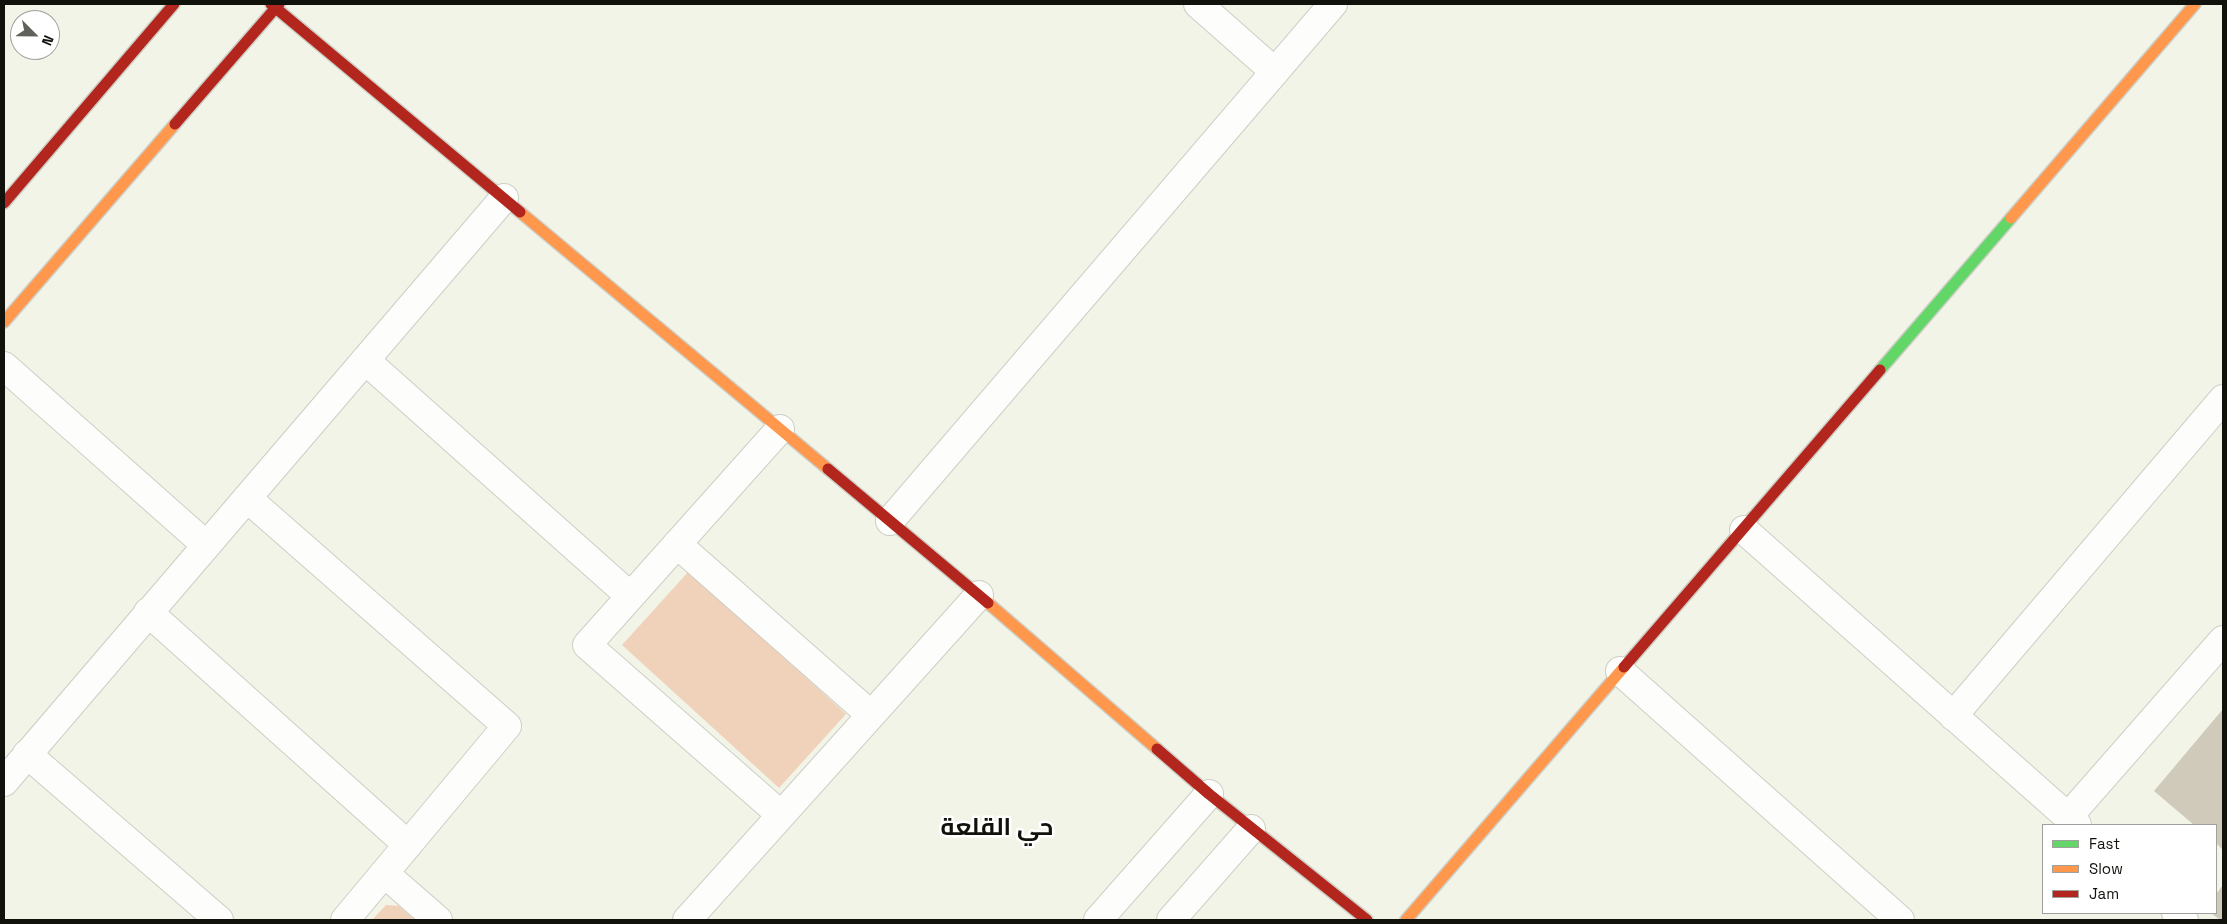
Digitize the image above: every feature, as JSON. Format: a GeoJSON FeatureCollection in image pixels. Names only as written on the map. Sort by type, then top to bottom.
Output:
{"type":"FeatureCollection","features":[{"type":"Feature","properties":{"kind":"street"},"geometry":{"type":"LineString","coordinates":[[4,203],[174,4]]}},
{"type":"Feature","properties":{"kind":"street"},"geometry":{"type":"LineString","coordinates":[[1198,4],[1274,72]]}},
{"type":"Feature","properties":{"kind":"street"},"geometry":{"type":"LineString","coordinates":[[890,521],[1333,4]]}},
{"type":"Feature","properties":{"kind":"street"},"geometry":{"type":"LineString","coordinates":[[1406,920],[1744,530],[2195,4]]}},
{"type":"Feature","properties":{"kind":"street"},"geometry":{"type":"LineString","coordinates":[[4,322],[275,5],[979,595],[1209,794],[1367,920]]}},
{"type":"Feature","properties":{"kind":"street"},"geometry":{"type":"LineString","coordinates":[[4,782],[504,198]]}},
{"type":"Feature","properties":{"kind":"street"},"geometry":{"type":"LineString","coordinates":[[365,360],[630,596]]}},
{"type":"Feature","properties":{"kind":"street"},"geometry":{"type":"LineString","coordinates":[[4,366],[206,545]]}},
{"type":"Feature","properties":{"kind":"street"},"geometry":{"type":"LineString","coordinates":[[1953,716],[2223,399]]}},
{"type":"Feature","properties":{"kind":"street"},"geometry":{"type":"LineString","coordinates":[[780,429],[587,645],[781,815]]}},
{"type":"Feature","properties":{"kind":"street"},"geometry":{"type":"LineString","coordinates":[[247,498],[507,726],[345,920]]}},
{"type":"Feature","properties":{"kind":"street"},"geometry":{"type":"LineString","coordinates":[[1744,530],[2073,821],[2223,640]]}},
{"type":"Feature","properties":{"kind":"street"},"geometry":{"type":"LineString","coordinates":[[678,544],[871,715]]}},
{"type":"Feature","properties":{"kind":"street"},"geometry":{"type":"LineString","coordinates":[[687,920],[979,595]]}},
{"type":"Feature","properties":{"kind":"street"},"geometry":{"type":"LineString","coordinates":[[148,612],[408,845]]}},
{"type":"Feature","properties":{"kind":"street"},"geometry":{"type":"LineString","coordinates":[[1620,671],[1900,920]]}},
{"type":"Feature","properties":{"kind":"street"},"geometry":{"type":"LineString","coordinates":[[28,754],[220,920]]}},
{"type":"Feature","properties":{"kind":"street"},"geometry":{"type":"LineString","coordinates":[[1098,920],[1209,794]]}},
{"type":"Feature","properties":{"kind":"street"},"geometry":{"type":"LineString","coordinates":[[1171,920],[1251,829]]}},
{"type":"Feature","properties":{"kind":"street"},"geometry":{"type":"LineString","coordinates":[[384,873],[438,920]]}},
{"type":"Feature","properties":{"kind":"shaded area"},"geometry":{"type":"Polygon","coordinates":[[[689,571],[846,714],[779,788],[622,645],[689,571]]]}},
{"type":"Feature","properties":{"kind":"shaded area"},"geometry":{"type":"Polygon","coordinates":[[[386,905],[399,906],[415,920],[372,920],[386,905]]]}},
{"type":"Feature","properties":{"kind":"building"},"geometry":{"type":"Polygon","coordinates":[[[2223,709],[2223,850],[2217,844],[2217,824],[2193,824],[2154,791],[2223,709]]]}},
{"type":"Feature","properties":{"kind":"building"},"geometry":{"type":"Polygon","coordinates":[[[2223,885],[2223,920],[2212,914],[2217,914],[2217,893],[2223,885]]]}},
{"type":"Feature","properties":{"kind":"traffic: fast"},"geometry":{"type":"LineString","coordinates":[[1880,370],[2011,218]]}},
{"type":"Feature","properties":{"kind":"traffic: slow"},"geometry":{"type":"LineString","coordinates":[[2011,218],[2195,4]]}},
{"type":"Feature","properties":{"kind":"traffic: slow"},"geometry":{"type":"LineString","coordinates":[[4,322],[175,124]]}},
{"type":"Feature","properties":{"kind":"traffic: slow"},"geometry":{"type":"LineString","coordinates":[[520,212],[828,469]]}},
{"type":"Feature","properties":{"kind":"traffic: slow"},"geometry":{"type":"LineString","coordinates":[[988,603],[1157,749]]}},
{"type":"Feature","properties":{"kind":"traffic: slow"},"geometry":{"type":"LineString","coordinates":[[1406,920],[1624,667]]}},
{"type":"Feature","properties":{"kind":"traffic: jam"},"geometry":{"type":"LineString","coordinates":[[4,203],[174,4]]}},
{"type":"Feature","properties":{"kind":"traffic: jam"},"geometry":{"type":"LineString","coordinates":[[271,4],[520,212]]}},
{"type":"Feature","properties":{"kind":"traffic: jam"},"geometry":{"type":"LineString","coordinates":[[175,124],[279,4]]}},
{"type":"Feature","properties":{"kind":"traffic: jam"},"geometry":{"type":"LineString","coordinates":[[1624,667],[1880,370]]}},
{"type":"Feature","properties":{"kind":"traffic: jam"},"geometry":{"type":"LineString","coordinates":[[828,469],[988,603]]}},
{"type":"Feature","properties":{"kind":"traffic: jam"},"geometry":{"type":"LineString","coordinates":[[1157,749],[1209,794],[1367,920]]}},
{"type":"Feature","properties":{"kind":"district","name":"حي القلعة"},"geometry":{"type":"Point","coordinates":[997,828]}}]}
